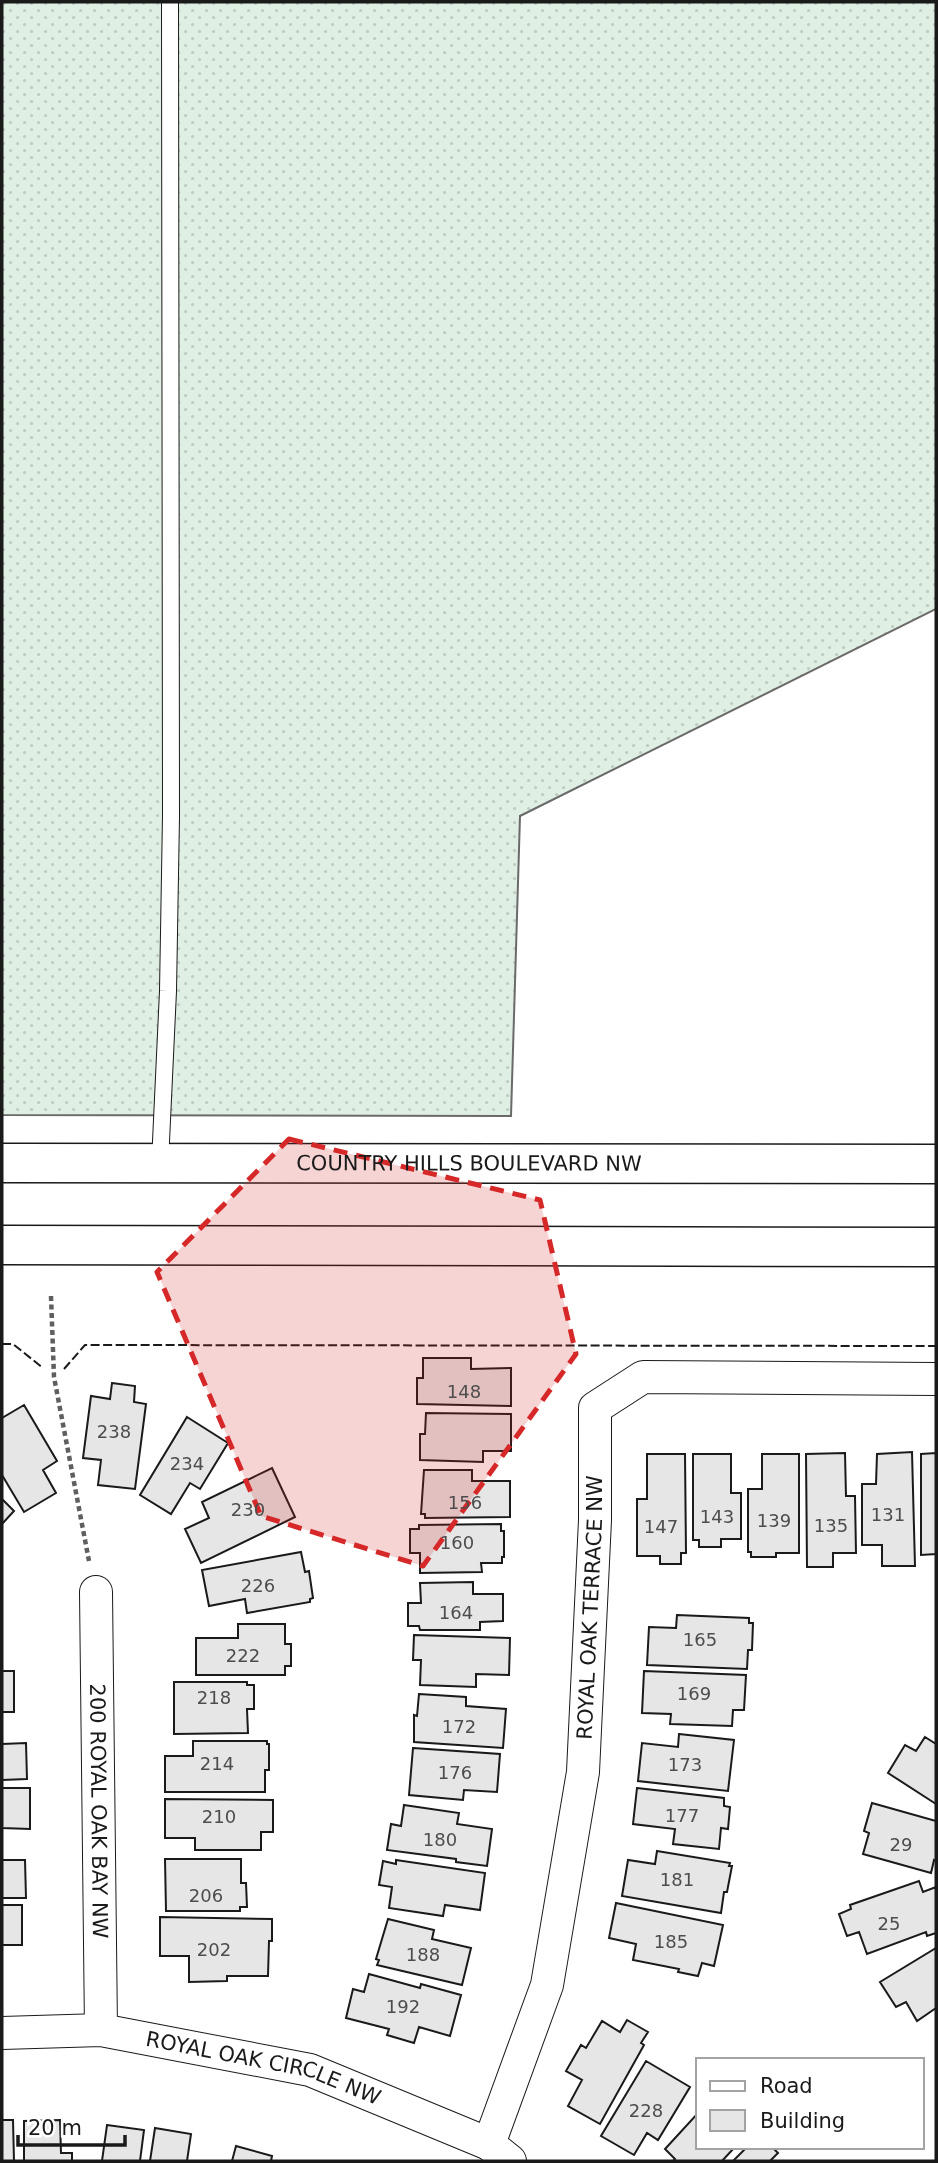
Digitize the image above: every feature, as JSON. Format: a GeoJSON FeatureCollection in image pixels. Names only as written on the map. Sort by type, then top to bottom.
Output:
{"type":"FeatureCollection","features":[{"type":"Feature","properties":{"kind":"main road","name":"COUNTRY HILLS BOULEVARD NW"},"geometry":{"type":"LineString","coordinates":[[2,1163],[936,1164]]}},
{"type":"Feature","properties":{"kind":"main road"},"geometry":{"type":"LineString","coordinates":[[2,1245],[936,1247]]}},
{"type":"Feature","properties":{"kind":"street","name":"ROYAL OAK TERRACE NW"},"geometry":{"type":"LineString","coordinates":[[499,2153],[547,1985],[583,1772],[595,1520],[595,1408],[643,1377],[936,1379]]}},
{"type":"Feature","properties":{"kind":"street","name":"200 ROYAL OAK BAY NW"},"geometry":{"type":"LineString","coordinates":[[96,1592],[101,2030]]}},
{"type":"Feature","properties":{"kind":"street","name":"ROYAL OAK CIRCLE NW"},"geometry":{"type":"LineString","coordinates":[[2,2033],[101,2030],[310,2070],[499,2153]]}},
{"type":"Feature","properties":{"kind":"lane"},"geometry":{"type":"LineString","coordinates":[[160,1163],[168,991],[171,816],[170,2]]}},
{"type":"Feature","properties":{"kind":"path"},"geometry":{"type":"LineString","coordinates":[[51,1296],[54,1377],[96,1592]]}},
{"type":"Feature","properties":{"kind":"highlighted area"},"geometry":{"type":"Polygon","coordinates":[[[289,1139],[540,1200],[576,1354],[423,1566],[261,1516],[157,1272],[289,1139]]]}},
{"type":"Feature","properties":{"kind":"green space"},"geometry":{"type":"Polygon","coordinates":[[[2,2],[936,2],[936,609],[520,816],[511,1116],[2,1115],[2,2]]]}},
{"type":"Feature","properties":{"kind":"building"},"geometry":{"type":"Polygon","coordinates":[[[423,1358],[471,1358],[471,1369],[511,1368],[511,1406],[417,1404],[417,1378],[423,1378],[423,1358]]]}},
{"type":"Feature","properties":{"kind":"building"},"geometry":{"type":"Polygon","coordinates":[[[112,1383],[135,1386],[134,1402],[146,1404],[135,1489],[98,1485],[101,1460],[83,1458],[91,1396],[110,1399],[112,1383]]]}},
{"type":"Feature","properties":{"kind":"building"},"geometry":{"type":"Polygon","coordinates":[[[24,1405],[57,1461],[43,1470],[56,1493],[24,1512],[2,1475],[2,1418],[24,1405]]]}},
{"type":"Feature","properties":{"kind":"building"},"geometry":{"type":"Polygon","coordinates":[[[426,1413],[511,1414],[511,1451],[483,1451],[483,1462],[420,1460],[420,1434],[425,1434],[426,1413]]]}},
{"type":"Feature","properties":{"kind":"building"},"geometry":{"type":"Polygon","coordinates":[[[187,1417],[228,1443],[200,1489],[190,1483],[171,1514],[140,1495],[187,1417]]]}},
{"type":"Feature","properties":{"kind":"building"},"geometry":{"type":"Polygon","coordinates":[[[912,1452],[915,1566],[882,1566],[882,1545],[862,1545],[862,1484],[876,1484],[877,1454],[912,1452]]]}},
{"type":"Feature","properties":{"kind":"building"},"geometry":{"type":"Polygon","coordinates":[[[845,1453],[846,1496],[855,1496],[856,1553],[833,1553],[833,1567],[807,1567],[806,1454],[845,1453]]]}},
{"type":"Feature","properties":{"kind":"building"},"geometry":{"type":"Polygon","coordinates":[[[936,1453],[936,1554],[921,1555],[921,1454],[936,1453]]]}},
{"type":"Feature","properties":{"kind":"building"},"geometry":{"type":"Polygon","coordinates":[[[647,1454],[685,1454],[686,1553],[681,1553],[681,1564],[660,1564],[660,1556],[637,1556],[637,1499],[647,1499],[647,1454]]]}},
{"type":"Feature","properties":{"kind":"building"},"geometry":{"type":"Polygon","coordinates":[[[693,1454],[731,1454],[731,1493],[741,1493],[741,1539],[721,1539],[721,1547],[699,1547],[699,1540],[693,1540],[693,1454]]]}},
{"type":"Feature","properties":{"kind":"building"},"geometry":{"type":"Polygon","coordinates":[[[762,1454],[799,1454],[799,1553],[751,1557],[751,1552],[748,1552],[748,1489],[762,1489],[762,1454]]]}},
{"type":"Feature","properties":{"kind":"building"},"geometry":{"type":"Polygon","coordinates":[[[272,1468],[295,1517],[201,1563],[185,1529],[209,1518],[202,1502],[272,1468]]]}},
{"type":"Feature","properties":{"kind":"building"},"geometry":{"type":"Polygon","coordinates":[[[424,1470],[472,1470],[472,1481],[510,1481],[510,1517],[425,1518],[425,1514],[421,1514],[424,1470]]]}},
{"type":"Feature","properties":{"kind":"building"},"geometry":{"type":"Polygon","coordinates":[[[2,1499],[14,1511],[2,1524],[2,1499]]]}},
{"type":"Feature","properties":{"kind":"building"},"geometry":{"type":"Polygon","coordinates":[[[501,1524],[501,1531],[504,1531],[502,1563],[481,1563],[482,1572],[420,1573],[420,1553],[410,1553],[410,1529],[419,1529],[419,1525],[501,1524]]]}},
{"type":"Feature","properties":{"kind":"building"},"geometry":{"type":"Polygon","coordinates":[[[301,1552],[305,1572],[309,1571],[313,1598],[310,1602],[247,1613],[245,1599],[209,1606],[202,1570],[301,1552]]]}},
{"type":"Feature","properties":{"kind":"building"},"geometry":{"type":"Polygon","coordinates":[[[473,1582],[473,1594],[503,1594],[503,1621],[480,1622],[480,1630],[420,1630],[419,1626],[408,1626],[408,1603],[421,1603],[420,1583],[473,1582]]]}},
{"type":"Feature","properties":{"kind":"building"},"geometry":{"type":"Polygon","coordinates":[[[677,1615],[749,1618],[749,1623],[753,1623],[752,1650],[748,1650],[747,1669],[647,1665],[649,1627],[676,1628],[677,1615]]]}},
{"type":"Feature","properties":{"kind":"building"},"geometry":{"type":"Polygon","coordinates":[[[238,1624],[285,1624],[285,1644],[291,1644],[291,1666],[285,1666],[285,1675],[196,1675],[196,1638],[238,1638],[238,1624]]]}},
{"type":"Feature","properties":{"kind":"building"},"geometry":{"type":"Polygon","coordinates":[[[414,1635],[510,1638],[509,1675],[476,1674],[476,1687],[420,1685],[421,1660],[413,1660],[414,1635]]]}},
{"type":"Feature","properties":{"kind":"building"},"geometry":{"type":"Polygon","coordinates":[[[2,1671],[14,1671],[14,1712],[2,1712],[2,1671]]]}},
{"type":"Feature","properties":{"kind":"building"},"geometry":{"type":"Polygon","coordinates":[[[644,1671],[746,1675],[744,1710],[733,1710],[732,1726],[670,1724],[671,1714],[642,1713],[644,1671]]]}},
{"type":"Feature","properties":{"kind":"building"},"geometry":{"type":"Polygon","coordinates":[[[174,1682],[247,1682],[247,1685],[254,1685],[254,1709],[247,1709],[248,1733],[174,1734],[174,1682]]]}},
{"type":"Feature","properties":{"kind":"building"},"geometry":{"type":"Polygon","coordinates":[[[419,1694],[466,1697],[466,1706],[506,1709],[503,1748],[414,1742],[414,1715],[417,1716],[419,1694]]]}},
{"type":"Feature","properties":{"kind":"building"},"geometry":{"type":"Polygon","coordinates":[[[679,1734],[734,1740],[728,1791],[638,1781],[642,1743],[678,1747],[679,1734]]]}},
{"type":"Feature","properties":{"kind":"building"},"geometry":{"type":"Polygon","coordinates":[[[925,1737],[936,1744],[936,1804],[888,1773],[905,1745],[916,1751],[925,1737]]]}},
{"type":"Feature","properties":{"kind":"building"},"geometry":{"type":"Polygon","coordinates":[[[193,1741],[267,1741],[269,1770],[265,1770],[265,1792],[165,1792],[165,1756],[193,1756],[193,1741]]]}},
{"type":"Feature","properties":{"kind":"building"},"geometry":{"type":"Polygon","coordinates":[[[26,1743],[27,1779],[2,1780],[2,1744],[26,1743]]]}},
{"type":"Feature","properties":{"kind":"building"},"geometry":{"type":"Polygon","coordinates":[[[413,1748],[500,1754],[497,1792],[464,1790],[463,1800],[409,1795],[413,1748]]]}},
{"type":"Feature","properties":{"kind":"building"},"geometry":{"type":"Polygon","coordinates":[[[2,1788],[30,1788],[30,1829],[2,1828],[2,1788]]]}},
{"type":"Feature","properties":{"kind":"building"},"geometry":{"type":"Polygon","coordinates":[[[637,1788],[724,1798],[724,1806],[730,1807],[728,1829],[721,1828],[719,1849],[673,1844],[675,1829],[633,1824],[637,1788]]]}},
{"type":"Feature","properties":{"kind":"building"},"geometry":{"type":"Polygon","coordinates":[[[165,1799],[273,1800],[273,1832],[261,1832],[261,1850],[195,1850],[195,1838],[165,1838],[165,1799]]]}},
{"type":"Feature","properties":{"kind":"building"},"geometry":{"type":"Polygon","coordinates":[[[872,1803],[936,1821],[936,1861],[934,1860],[931,1873],[863,1854],[869,1833],[864,1831],[872,1803]]]}},
{"type":"Feature","properties":{"kind":"building"},"geometry":{"type":"Polygon","coordinates":[[[404,1805],[459,1813],[457,1824],[492,1829],[487,1866],[387,1850],[391,1824],[401,1826],[404,1805]]]}},
{"type":"Feature","properties":{"kind":"building"},"geometry":{"type":"Polygon","coordinates":[[[657,1851],[730,1863],[729,1866],[732,1866],[721,1913],[622,1896],[628,1860],[655,1864],[657,1851]]]}},
{"type":"Feature","properties":{"kind":"building"},"geometry":{"type":"Polygon","coordinates":[[[165,1859],[241,1859],[241,1883],[246,1883],[247,1907],[240,1907],[240,1911],[166,1911],[165,1859]]]}},
{"type":"Feature","properties":{"kind":"building"},"geometry":{"type":"Polygon","coordinates":[[[2,1860],[25,1860],[26,1898],[2,1898],[2,1860]]]}},
{"type":"Feature","properties":{"kind":"building"},"geometry":{"type":"Polygon","coordinates":[[[396,1860],[485,1873],[480,1910],[445,1905],[443,1916],[389,1908],[392,1887],[379,1885],[383,1861],[396,1864],[396,1860]]]}},
{"type":"Feature","properties":{"kind":"building"},"geometry":{"type":"Polygon","coordinates":[[[919,1881],[923,1892],[936,1887],[936,1933],[927,1936],[926,1932],[867,1954],[859,1932],[847,1936],[839,1914],[851,1909],[850,1905],[919,1881]]]}},
{"type":"Feature","properties":{"kind":"building"},"geometry":{"type":"Polygon","coordinates":[[[616,1903],[723,1925],[714,1966],[702,1963],[698,1976],[678,1972],[679,1969],[633,1960],[636,1944],[609,1938],[616,1903]]]}},
{"type":"Feature","properties":{"kind":"building"},"geometry":{"type":"Polygon","coordinates":[[[2,1905],[22,1905],[22,1945],[2,1945],[2,1905]]]}},
{"type":"Feature","properties":{"kind":"building"},"geometry":{"type":"Polygon","coordinates":[[[160,1917],[272,1919],[268,1976],[227,1976],[227,1981],[189,1982],[189,1956],[160,1956],[160,1917]]]}},
{"type":"Feature","properties":{"kind":"building"},"geometry":{"type":"Polygon","coordinates":[[[388,1919],[434,1930],[432,1939],[471,1948],[462,1985],[377,1965],[379,1960],[376,1959],[388,1919]]]}},
{"type":"Feature","properties":{"kind":"building"},"geometry":{"type":"Polygon","coordinates":[[[936,1948],[936,2008],[917,2021],[906,2002],[896,2007],[880,1982],[936,1948]]]}},
{"type":"Feature","properties":{"kind":"building"},"geometry":{"type":"Polygon","coordinates":[[[369,1974],[420,1988],[421,1984],[461,1995],[450,2036],[419,2027],[414,2043],[387,2035],[389,2029],[346,2018],[353,1989],[364,1992],[369,1974]]]}},
{"type":"Feature","properties":{"kind":"building"},"geometry":{"type":"Polygon","coordinates":[[[627,2020],[648,2032],[641,2043],[644,2045],[600,2124],[568,2106],[582,2080],[566,2071],[581,2045],[586,2048],[602,2021],[620,2032],[627,2020]]]}},
{"type":"Feature","properties":{"kind":"building"},"geometry":{"type":"Polygon","coordinates":[[[646,2061],[690,2087],[658,2140],[647,2133],[634,2155],[601,2136],[646,2061]]]}},
{"type":"Feature","properties":{"kind":"building"},"geometry":{"type":"Polygon","coordinates":[[[696,2115],[696,2149],[733,2149],[722,2161],[673,2161],[675,2159],[665,2149],[696,2115]]]}},
{"type":"Feature","properties":{"kind":"building"},"geometry":{"type":"Polygon","coordinates":[[[2,2120],[13,2120],[14,2161],[2,2161],[2,2120]]]}},
{"type":"Feature","properties":{"kind":"building"},"geometry":{"type":"Polygon","coordinates":[[[60,2120],[61,2153],[72,2153],[72,2161],[24,2161],[24,2121],[60,2120]]]}},
{"type":"Feature","properties":{"kind":"building"},"geometry":{"type":"Polygon","coordinates":[[[107,2125],[144,2130],[140,2161],[102,2161],[107,2125]]]}},
{"type":"Feature","properties":{"kind":"building"},"geometry":{"type":"Polygon","coordinates":[[[155,2128],[191,2134],[187,2161],[150,2161],[155,2128]]]}},
{"type":"Feature","properties":{"kind":"building"},"geometry":{"type":"Polygon","coordinates":[[[236,2146],[272,2156],[271,2161],[232,2161],[236,2146]]]}},
{"type":"Feature","properties":{"kind":"building"},"geometry":{"type":"Polygon","coordinates":[[[745,2149],[774,2149],[778,2153],[770,2161],[733,2161],[745,2149]]]}},
{"type":"Feature","properties":{"kind":"fence"},"geometry":{"type":"LineString","coordinates":[[2,1344],[13,1344],[43,1368]]}},
{"type":"Feature","properties":{"kind":"fence"},"geometry":{"type":"LineString","coordinates":[[64,1369],[85,1345],[936,1346]]}}]}
